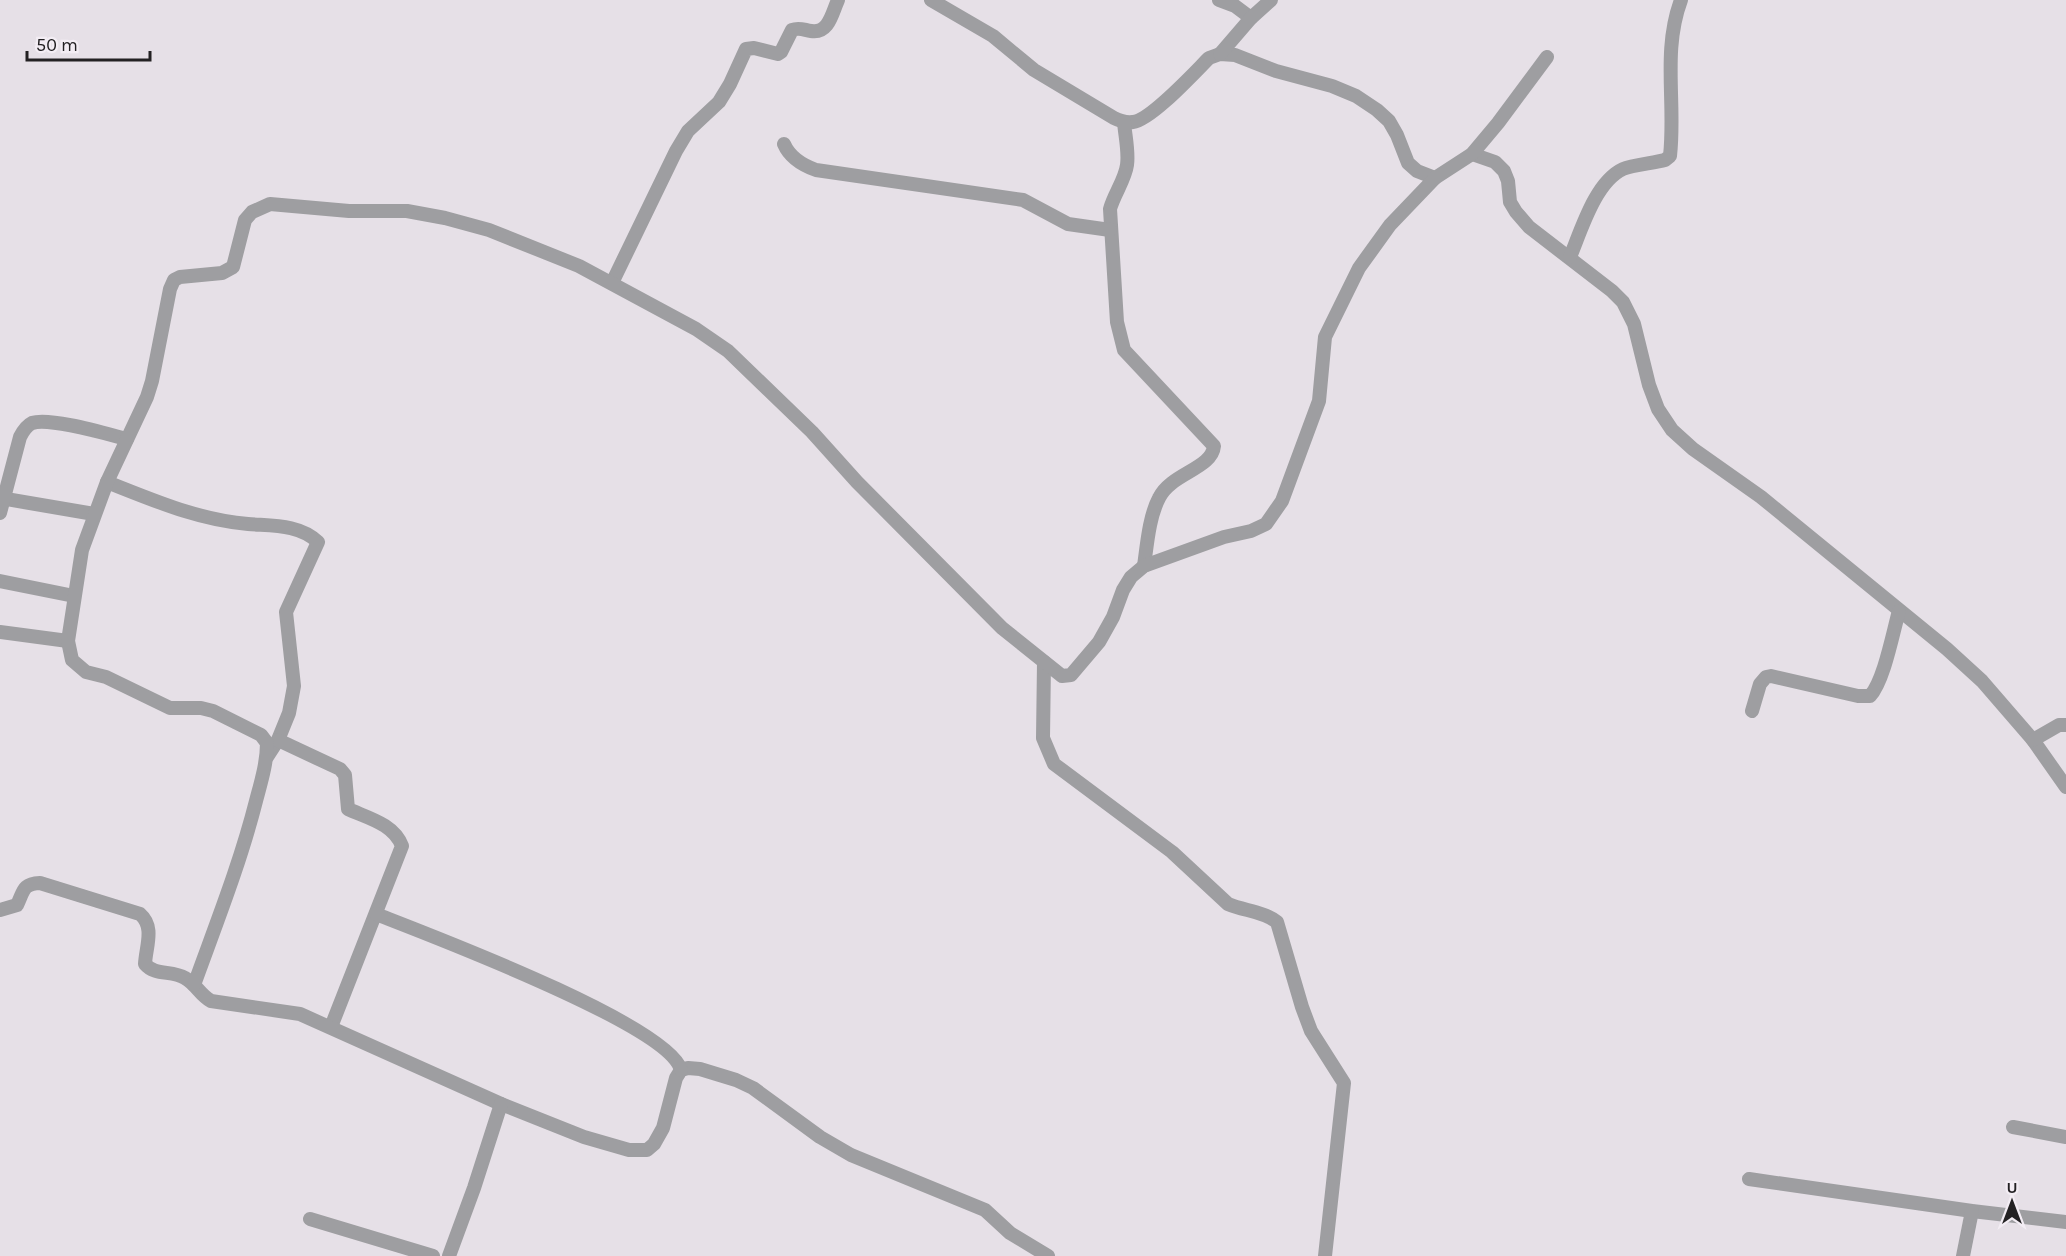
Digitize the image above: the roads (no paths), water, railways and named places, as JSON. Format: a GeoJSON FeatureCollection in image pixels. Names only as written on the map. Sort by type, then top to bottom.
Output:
{"type":"FeatureCollection","features":[{"type":"Feature","properties":{"kind":"street"},"geometry":{"type":"LineString","coordinates":[[612,283],[676,151],[688,131],[719,102],[746,49],[754,48],[778,54],[792,30],[801,28],[818,32],[823,30],[838,0]]}},
{"type":"Feature","properties":{"kind":"street"},"geometry":{"type":"LineString","coordinates":[[931,0],[993,36],[1034,70],[1124,122],[1135,122],[1151,113],[1209,58],[1220,54],[1235,55],[1276,71],[1332,86],[1356,96],[1377,110],[1389,121],[1408,163],[1417,171],[1435,178]]}},
{"type":"Feature","properties":{"kind":"street"},"geometry":{"type":"LineString","coordinates":[[1219,0],[1235,6],[1251,18]]}},
{"type":"Feature","properties":{"kind":"street"},"geometry":{"type":"LineString","coordinates":[[1220,54],[1251,18],[1271,0]]}},
{"type":"Feature","properties":{"kind":"street"},"geometry":{"type":"LineString","coordinates":[[1570,257],[1585,219],[1611,176],[1624,168],[1665,160],[1670,156],[1670,45],[1673,24],[1681,0]]}},
{"type":"Feature","properties":{"kind":"street"},"geometry":{"type":"LineString","coordinates":[[194,985],[249,826],[267,757],[267,743],[261,735],[213,711],[201,708],[170,708],[106,677],[86,672],[72,660],[68,641],[82,550],[107,482],[147,397],[170,289],[174,280],[180,277],[222,273],[233,267],[245,220],[252,212],[270,204],[349,211],[407,211],[444,218],[489,230],[579,266],[696,329],[729,351],[812,432],[856,482],[1002,628],[1062,676],[1071,675],[1099,642],[1113,617],[1123,590],[1131,577],[1144,566],[1224,537],[1251,531],[1266,524],[1277,510],[1319,401],[1325,336],[1359,268],[1390,225],[1435,178],[1472,154],[1547,57]]}},
{"type":"Feature","properties":{"kind":"street"},"geometry":{"type":"LineString","coordinates":[[1124,122],[1127,164],[1110,209],[1117,322],[1124,350],[1214,446],[1209,459],[1169,483],[1159,498],[1149,534],[1144,566]]}},
{"type":"Feature","properties":{"kind":"street"},"geometry":{"type":"LineString","coordinates":[[784,144],[787,152],[803,166],[816,170],[1023,200],[1068,224],[1110,230]]}},
{"type":"Feature","properties":{"kind":"street"},"geometry":{"type":"LineString","coordinates":[[1472,154],[1495,162],[1504,171],[1508,181],[1510,202],[1529,227],[1570,257],[1623,302],[1634,324],[1643,365],[1658,409],[1672,430],[1693,449],[1761,497],[1947,649],[1982,681],[2032,740],[2066,787]]}},
{"type":"Feature","properties":{"kind":"street"},"geometry":{"type":"LineString","coordinates":[[0,513],[2,498],[20,437],[25,428],[33,423],[49,422],[127,439]]}},
{"type":"Feature","properties":{"kind":"street"},"geometry":{"type":"LineString","coordinates":[[107,482],[188,513],[244,524],[296,529],[318,542],[286,612],[294,686],[289,713],[278,740],[267,757]]}},
{"type":"Feature","properties":{"kind":"street"},"geometry":{"type":"LineString","coordinates":[[2,498],[94,514]]}},
{"type":"Feature","properties":{"kind":"street"},"geometry":{"type":"LineString","coordinates":[[0,580],[74,596]]}},
{"type":"Feature","properties":{"kind":"street"},"geometry":{"type":"LineString","coordinates":[[1752,711],[1760,684],[1766,677],[1771,676],[1858,696],[1870,696],[1885,664],[1899,611]]}},
{"type":"Feature","properties":{"kind":"street"},"geometry":{"type":"LineString","coordinates":[[0,633],[68,641]]}},
{"type":"Feature","properties":{"kind":"street"},"geometry":{"type":"LineString","coordinates":[[1044,662],[1043,738],[1054,764],[1172,852],[1228,904],[1239,909],[1266,914],[1277,922],[1311,1031],[1344,1083],[1325,1256]]}},
{"type":"Feature","properties":{"kind":"street"},"geometry":{"type":"LineString","coordinates":[[2032,740],[2059,724],[2066,725]]}},
{"type":"Feature","properties":{"kind":"street"},"geometry":{"type":"LineString","coordinates":[[278,740],[340,769],[345,775],[348,809],[385,825],[398,834],[402,846],[331,1027]]}},
{"type":"Feature","properties":{"kind":"street"},"geometry":{"type":"LineString","coordinates":[[0,910],[17,905],[25,887],[30,883],[40,883],[140,914],[147,920],[149,926],[145,964],[150,970],[184,977],[202,996],[211,1001],[300,1014],[501,1104],[584,1137],[629,1150],[647,1150],[654,1144],[663,1128],[676,1078],[681,1070],[680,1063],[661,1046],[621,1021],[557,987],[376,914]]}},
{"type":"Feature","properties":{"kind":"street"},"geometry":{"type":"LineString","coordinates":[[681,1070],[700,1069],[753,1088],[820,1137],[851,1155],[985,1210],[1010,1233],[1048,1256]]}},
{"type":"Feature","properties":{"kind":"street"},"geometry":{"type":"LineString","coordinates":[[449,1256],[501,1104]]}},
{"type":"Feature","properties":{"kind":"street"},"geometry":{"type":"LineString","coordinates":[[2013,1127],[2066,1137]]}},
{"type":"Feature","properties":{"kind":"street"},"geometry":{"type":"LineString","coordinates":[[1749,1179],[2066,1222]]}},
{"type":"Feature","properties":{"kind":"street"},"geometry":{"type":"LineString","coordinates":[[1963,1256],[1972,1211]]}},
{"type":"Feature","properties":{"kind":"street"},"geometry":{"type":"LineString","coordinates":[[310,1219],[433,1256]]}}]}
